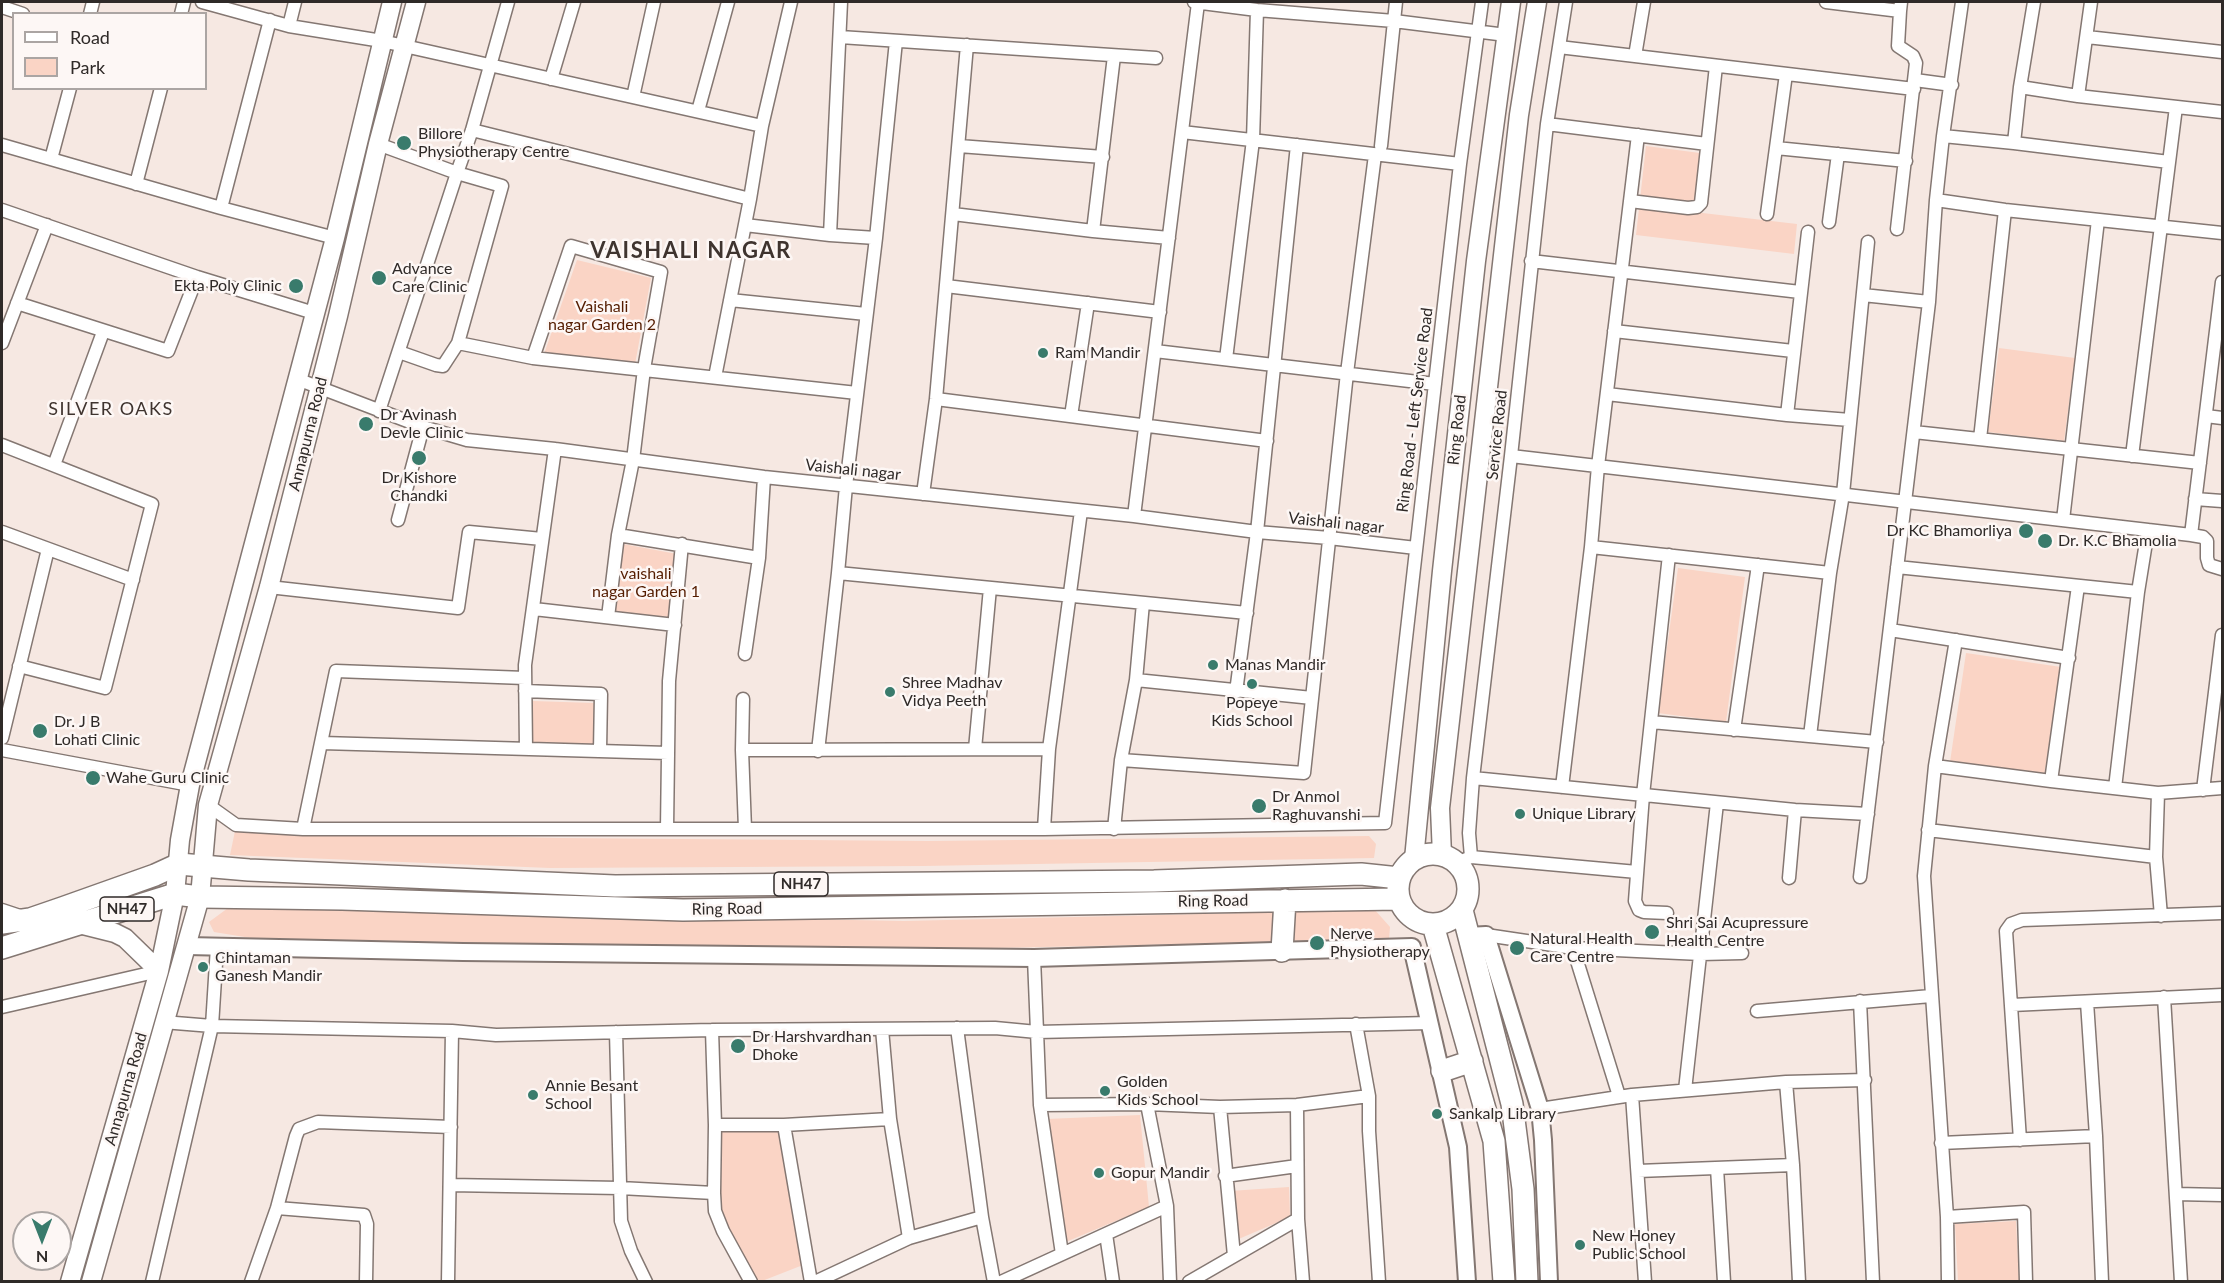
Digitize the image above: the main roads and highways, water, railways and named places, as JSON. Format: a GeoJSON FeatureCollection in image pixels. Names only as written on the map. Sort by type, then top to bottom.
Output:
{"type":"FeatureCollection","features":[{"type":"Feature","properties":{"kind":"highway"},"geometry":{"type":"LineString","coordinates":[[1423,855],[1457,858],[1468,886],[1466,903],[1454,918],[1433,925],[1414,919],[1404,910],[1399,889],[1404,868],[1414,859],[1423,855]]}},
{"type":"Feature","properties":{"kind":"highway"},"geometry":{"type":"LineString","coordinates":[[2,923],[30,919],[155,875],[178,864]]}},
{"type":"Feature","properties":{"kind":"highway","name":"Ring Road"},"geometry":{"type":"LineString","coordinates":[[178,864],[615,886],[1154,881],[1361,874],[1399,889]]}},
{"type":"Feature","properties":{"kind":"highway","name":"Ring Road"},"geometry":{"type":"LineString","coordinates":[[175,894],[200,897],[353,899],[683,910],[1285,900],[1399,889]]}},
{"type":"Feature","properties":{"kind":"highway","name":"NH47"},"geometry":{"type":"LineString","coordinates":[[2,948],[175,894]]}},
{"type":"Feature","properties":{"kind":"highway"},"geometry":{"type":"LineString","coordinates":[[1282,951],[1285,900]]}},
{"type":"Feature","properties":{"kind":"highway"},"geometry":{"type":"LineString","coordinates":[[1462,910],[1477,935],[1514,1116],[1523,1189],[1527,1281]]}},
{"type":"Feature","properties":{"kind":"highway"},"geometry":{"type":"LineString","coordinates":[[1433,925],[1494,1141],[1504,1281]]}},
{"type":"Feature","properties":{"kind":"highway"},"geometry":{"type":"LineString","coordinates":[[1442,1071],[1472,1061]]}},
{"type":"Feature","properties":{"kind":"main road","name":"Annapurna Road"},"geometry":{"type":"LineString","coordinates":[[70,1281],[159,971],[175,894],[180,840],[190,785],[335,238],[392,2]]}},
{"type":"Feature","properties":{"kind":"main road","name":"Annapurna Road"},"geometry":{"type":"LineString","coordinates":[[91,1281],[200,897],[208,805],[269,587],[378,144],[416,2]]}},
{"type":"Feature","properties":{"kind":"main road","name":"Ring Road"},"geometry":{"type":"LineString","coordinates":[[1414,859],[1474,273],[1510,2]]}},
{"type":"Feature","properties":{"kind":"main road","name":"Ring Road"},"geometry":{"type":"LineString","coordinates":[[1457,858],[1440,808],[1519,115],[1537,2]]}},
{"type":"Feature","properties":{"kind":"main road"},"geometry":{"type":"LineString","coordinates":[[79,924],[115,933],[125,938],[159,971]]}},
{"type":"Feature","properties":{"kind":"place","name":"Billore Physiotherapy Centre"},"geometry":{"type":"Point","coordinates":[404,143]}},
{"type":"Feature","properties":{"kind":"place","name":"Advance Care Clinic"},"geometry":{"type":"Point","coordinates":[379,278]}},
{"type":"Feature","properties":{"kind":"place","name":"Ekta Poly Clinic"},"geometry":{"type":"Point","coordinates":[296,286]}},
{"type":"Feature","properties":{"kind":"place","name":"Ram Mandir"},"geometry":{"type":"Point","coordinates":[1043,353]}},
{"type":"Feature","properties":{"kind":"place","name":"Dr Avinash Devle Clinic"},"geometry":{"type":"Point","coordinates":[366,424]}},
{"type":"Feature","properties":{"kind":"place","name":"Dr Kishore Chandki"},"geometry":{"type":"Point","coordinates":[419,458]}},
{"type":"Feature","properties":{"kind":"place","name":"Dr KC Bhamorliya"},"geometry":{"type":"Point","coordinates":[2026,531]}},
{"type":"Feature","properties":{"kind":"place","name":"Dr. K.C Bhamolia"},"geometry":{"type":"Point","coordinates":[2045,541]}},
{"type":"Feature","properties":{"kind":"place","name":"Manas Mandir"},"geometry":{"type":"Point","coordinates":[1213,665]}},
{"type":"Feature","properties":{"kind":"place","name":"Popeye Kids School"},"geometry":{"type":"Point","coordinates":[1252,684]}},
{"type":"Feature","properties":{"kind":"place","name":"Shree Madhav Vidya Peeth"},"geometry":{"type":"Point","coordinates":[890,692]}},
{"type":"Feature","properties":{"kind":"place","name":"Dr. J B Lohati Clinic"},"geometry":{"type":"Point","coordinates":[40,731]}},
{"type":"Feature","properties":{"kind":"place","name":"Wahe Guru Clinic"},"geometry":{"type":"Point","coordinates":[93,778]}},
{"type":"Feature","properties":{"kind":"place","name":"Dr Anmol Raghuvanshi"},"geometry":{"type":"Point","coordinates":[1259,806]}},
{"type":"Feature","properties":{"kind":"place","name":"Unique Library"},"geometry":{"type":"Point","coordinates":[1520,814]}},
{"type":"Feature","properties":{"kind":"place","name":"Shri Sai Acupressure Health Centre"},"geometry":{"type":"Point","coordinates":[1652,932]}},
{"type":"Feature","properties":{"kind":"place","name":"Nerve Physiotherapy"},"geometry":{"type":"Point","coordinates":[1317,943]}},
{"type":"Feature","properties":{"kind":"place","name":"Natural Health Care Centre"},"geometry":{"type":"Point","coordinates":[1517,948]}},
{"type":"Feature","properties":{"kind":"place","name":"Chintaman Ganesh Mandir"},"geometry":{"type":"Point","coordinates":[203,967]}},
{"type":"Feature","properties":{"kind":"place","name":"Dr Harshvardhan Dhoke"},"geometry":{"type":"Point","coordinates":[738,1046]}},
{"type":"Feature","properties":{"kind":"place","name":"Golden Kids School"},"geometry":{"type":"Point","coordinates":[1105,1091]}},
{"type":"Feature","properties":{"kind":"place","name":"Annie Besant School"},"geometry":{"type":"Point","coordinates":[533,1095]}},
{"type":"Feature","properties":{"kind":"place","name":"Sankalp Library"},"geometry":{"type":"Point","coordinates":[1437,1114]}},
{"type":"Feature","properties":{"kind":"place","name":"Gopur Mandir"},"geometry":{"type":"Point","coordinates":[1099,1173]}},
{"type":"Feature","properties":{"kind":"place","name":"New Honey Public School"},"geometry":{"type":"Point","coordinates":[1580,1245]}},
{"type":"Feature","properties":{"kind":"district","name":"VAISHALI NAGAR"},"geometry":{"type":"Point","coordinates":[691,251]}},
{"type":"Feature","properties":{"kind":"district","name":"SILVER OAKS"},"geometry":{"type":"Point","coordinates":[111,409]}},
{"type":"Feature","properties":{"kind":"park label","name":"Vaishali nagar Garden 2"},"geometry":{"type":"Point","coordinates":[602,316]}},
{"type":"Feature","properties":{"kind":"park label","name":"vaishali nagar Garden 1"},"geometry":{"type":"Point","coordinates":[646,583]}}]}
